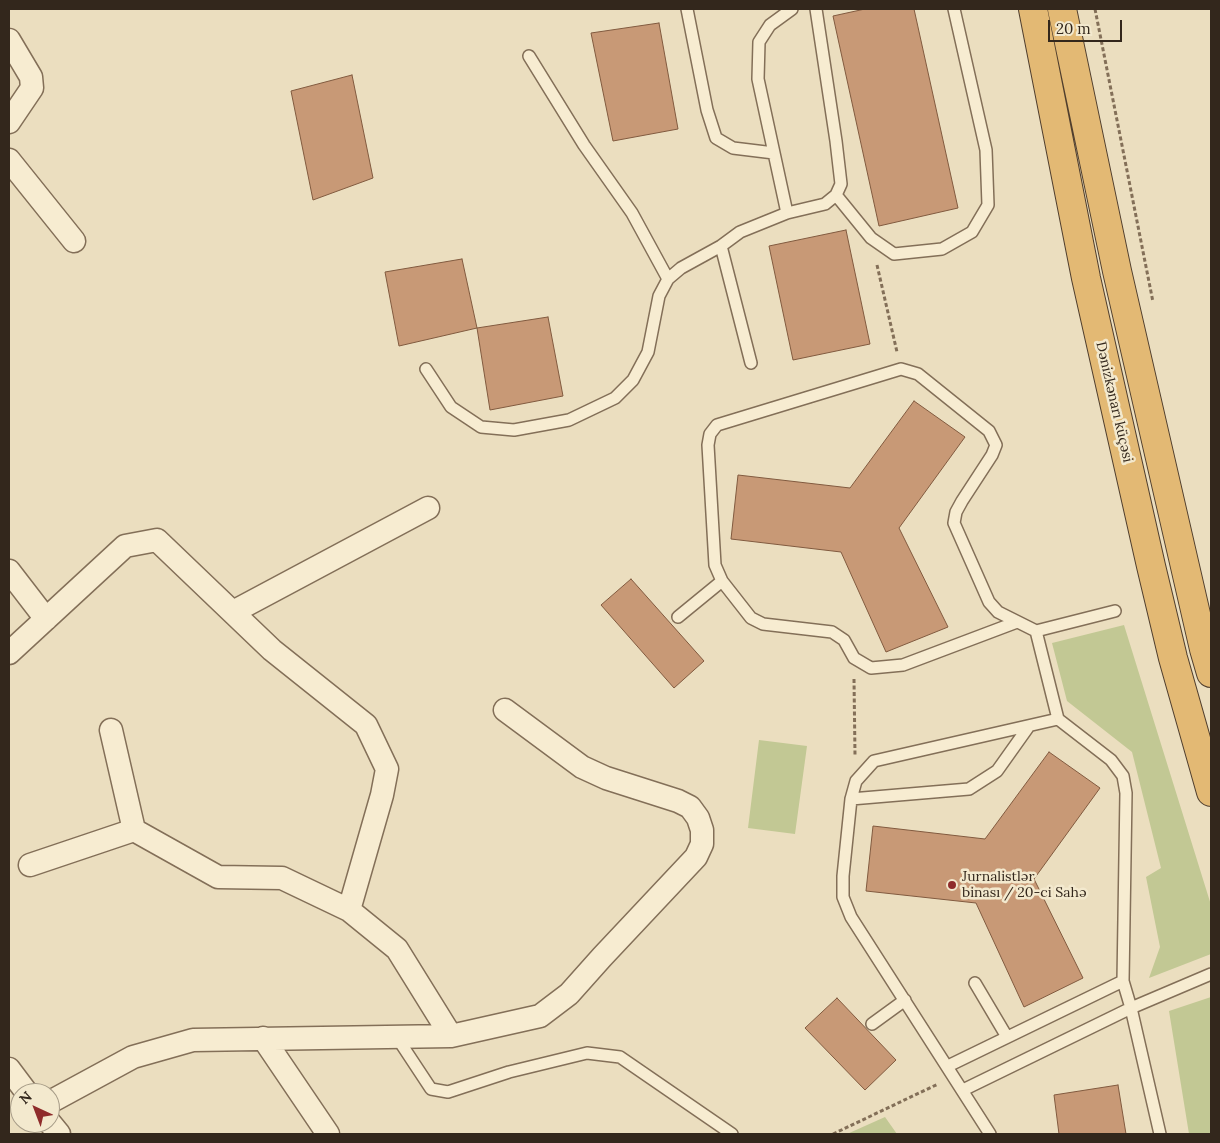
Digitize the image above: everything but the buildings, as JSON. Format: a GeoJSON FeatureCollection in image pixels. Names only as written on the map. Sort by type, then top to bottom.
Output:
{"type":"FeatureCollection","features":[{"type":"Feature","properties":{"kind":"highway","name":"Dənizkənarı küçəsi"},"geometry":{"type":"LineString","coordinates":[[1033,9],[1086,278],[1151,566],[1173,658],[1211,792]]}},
{"type":"Feature","properties":{"kind":"highway"},"geometry":{"type":"LineString","coordinates":[[1062,9],[1117,271],[1211,673]]}},
{"type":"Feature","properties":{"kind":"street"},"geometry":{"type":"LineString","coordinates":[[9,40],[31,77],[32,88],[9,122]]}},
{"type":"Feature","properties":{"kind":"street"},"geometry":{"type":"LineString","coordinates":[[11,171],[74,241]]}},
{"type":"Feature","properties":{"kind":"street"},"geometry":{"type":"LineString","coordinates":[[233,612],[428,508]]}},
{"type":"Feature","properties":{"kind":"street"},"geometry":{"type":"LineString","coordinates":[[9,654],[125,546],[157,540],[272,650],[366,725],[387,769],[382,794],[350,910]]}},
{"type":"Feature","properties":{"kind":"street"},"geometry":{"type":"LineString","coordinates":[[9,572],[46,618]]}},
{"type":"Feature","properties":{"kind":"street"},"geometry":{"type":"LineString","coordinates":[[60,1097],[133,1057],[193,1040],[451,1036],[540,1016],[569,994],[696,857],[702,844],[702,830],[698,818],[690,807],[678,801],[606,778],[582,766],[505,710]]}},
{"type":"Feature","properties":{"kind":"street"},"geometry":{"type":"LineString","coordinates":[[111,730],[134,830]]}},
{"type":"Feature","properties":{"kind":"street"},"geometry":{"type":"LineString","coordinates":[[30,866],[134,830],[218,876],[282,878],[350,910],[397,949],[451,1036]]}},
{"type":"Feature","properties":{"kind":"street"},"geometry":{"type":"LineString","coordinates":[[263,1038],[328,1134]]}},
{"type":"Feature","properties":{"kind":"street"},"geometry":{"type":"LineString","coordinates":[[9,1069],[20,1083]]}},
{"type":"Feature","properties":{"kind":"lane"},"geometry":{"type":"LineString","coordinates":[[687,9],[707,110],[716,138],[733,148],[774,153]]}},
{"type":"Feature","properties":{"kind":"lane"},"geometry":{"type":"LineString","coordinates":[[786,213],[758,79],[759,42],[770,25],[792,9]]}},
{"type":"Feature","properties":{"kind":"lane"},"geometry":{"type":"LineString","coordinates":[[426,369],[451,407],[481,426],[514,430],[570,420],[615,398],[633,380],[648,352],[659,296],[668,279],[681,268],[721,246],[740,232],[786,213],[825,204],[836,195],[841,184],[816,9]]}},
{"type":"Feature","properties":{"kind":"lane"},"geometry":{"type":"LineString","coordinates":[[836,195],[871,238],[894,254],[942,249],[972,232],[988,205],[986,150],[954,9]]}},
{"type":"Feature","properties":{"kind":"lane"},"geometry":{"type":"LineString","coordinates":[[529,56],[584,145],[632,213],[668,279]]}},
{"type":"Feature","properties":{"kind":"lane"},"geometry":{"type":"LineString","coordinates":[[721,246],[751,363]]}},
{"type":"Feature","properties":{"kind":"lane"},"geometry":{"type":"LineString","coordinates":[[1017,622],[903,666],[871,668],[854,658],[844,640],[832,632],[762,624],[751,618],[722,581],[715,565],[708,445],[710,434],[717,425],[901,369],[918,374],[989,431],[996,445],[992,456],[956,512],[954,523],[989,602],[998,612],[1017,622],[1036,632],[1115,611]]}},
{"type":"Feature","properties":{"kind":"lane"},"geometry":{"type":"LineString","coordinates":[[678,618],[722,581]]}},
{"type":"Feature","properties":{"kind":"lane"},"geometry":{"type":"LineString","coordinates":[[1036,632],[1058,719],[1111,760],[1123,776],[1126,793],[1123,981],[1160,1134]]}},
{"type":"Feature","properties":{"kind":"lane"},"geometry":{"type":"LineString","coordinates":[[990,1134],[851,917],[843,897],[843,876],[852,799],[856,781],[874,761],[1058,719]]}},
{"type":"Feature","properties":{"kind":"lane"},"geometry":{"type":"LineString","coordinates":[[852,799],[969,789],[997,771],[1028,726]]}},
{"type":"Feature","properties":{"kind":"lane"},"geometry":{"type":"LineString","coordinates":[[963,1090],[1131,1008],[1211,974]]}},
{"type":"Feature","properties":{"kind":"lane"},"geometry":{"type":"LineString","coordinates":[[948,1066],[1123,981]]}},
{"type":"Feature","properties":{"kind":"lane"},"geometry":{"type":"LineString","coordinates":[[975,983],[1007,1037]]}},
{"type":"Feature","properties":{"kind":"lane"},"geometry":{"type":"LineString","coordinates":[[872,1024],[905,1000]]}},
{"type":"Feature","properties":{"kind":"lane"},"geometry":{"type":"LineString","coordinates":[[396,1036],[431,1089],[448,1092],[509,1072],[587,1052],[620,1058],[732,1134]]}},
{"type":"Feature","properties":{"kind":"path"},"geometry":{"type":"LineString","coordinates":[[1095,9],[1155,311]]}},
{"type":"Feature","properties":{"kind":"path"},"geometry":{"type":"LineString","coordinates":[[871,238],[901,369]]}},
{"type":"Feature","properties":{"kind":"path"},"geometry":{"type":"LineString","coordinates":[[854,658],[853,706],[856,781]]}},
{"type":"Feature","properties":{"kind":"path"},"geometry":{"type":"LineString","coordinates":[[832,1134],[954,1076]]}},
{"type":"Feature","properties":{"kind":"green space"},"geometry":{"type":"Polygon","coordinates":[[[1124,625],[1211,905],[1211,954],[1149,978],[1160,947],[1146,877],[1161,868],[1132,752],[1067,701],[1052,643],[1124,625]]]}},
{"type":"Feature","properties":{"kind":"green space"},"geometry":{"type":"Polygon","coordinates":[[[759,740],[807,746],[795,834],[748,828],[759,740]]]}},
{"type":"Feature","properties":{"kind":"green space"},"geometry":{"type":"Polygon","coordinates":[[[1211,997],[1211,1134],[1189,1134],[1169,1011],[1211,997]]]}},
{"type":"Feature","properties":{"kind":"green space"},"geometry":{"type":"Polygon","coordinates":[[[885,1117],[897,1134],[847,1134],[885,1117]]]}},
{"type":"Feature","properties":{"kind":"place","name":"Jurnalistlər binası / 20-ci Sahə"},"geometry":{"type":"Point","coordinates":[952,885]}}]}
